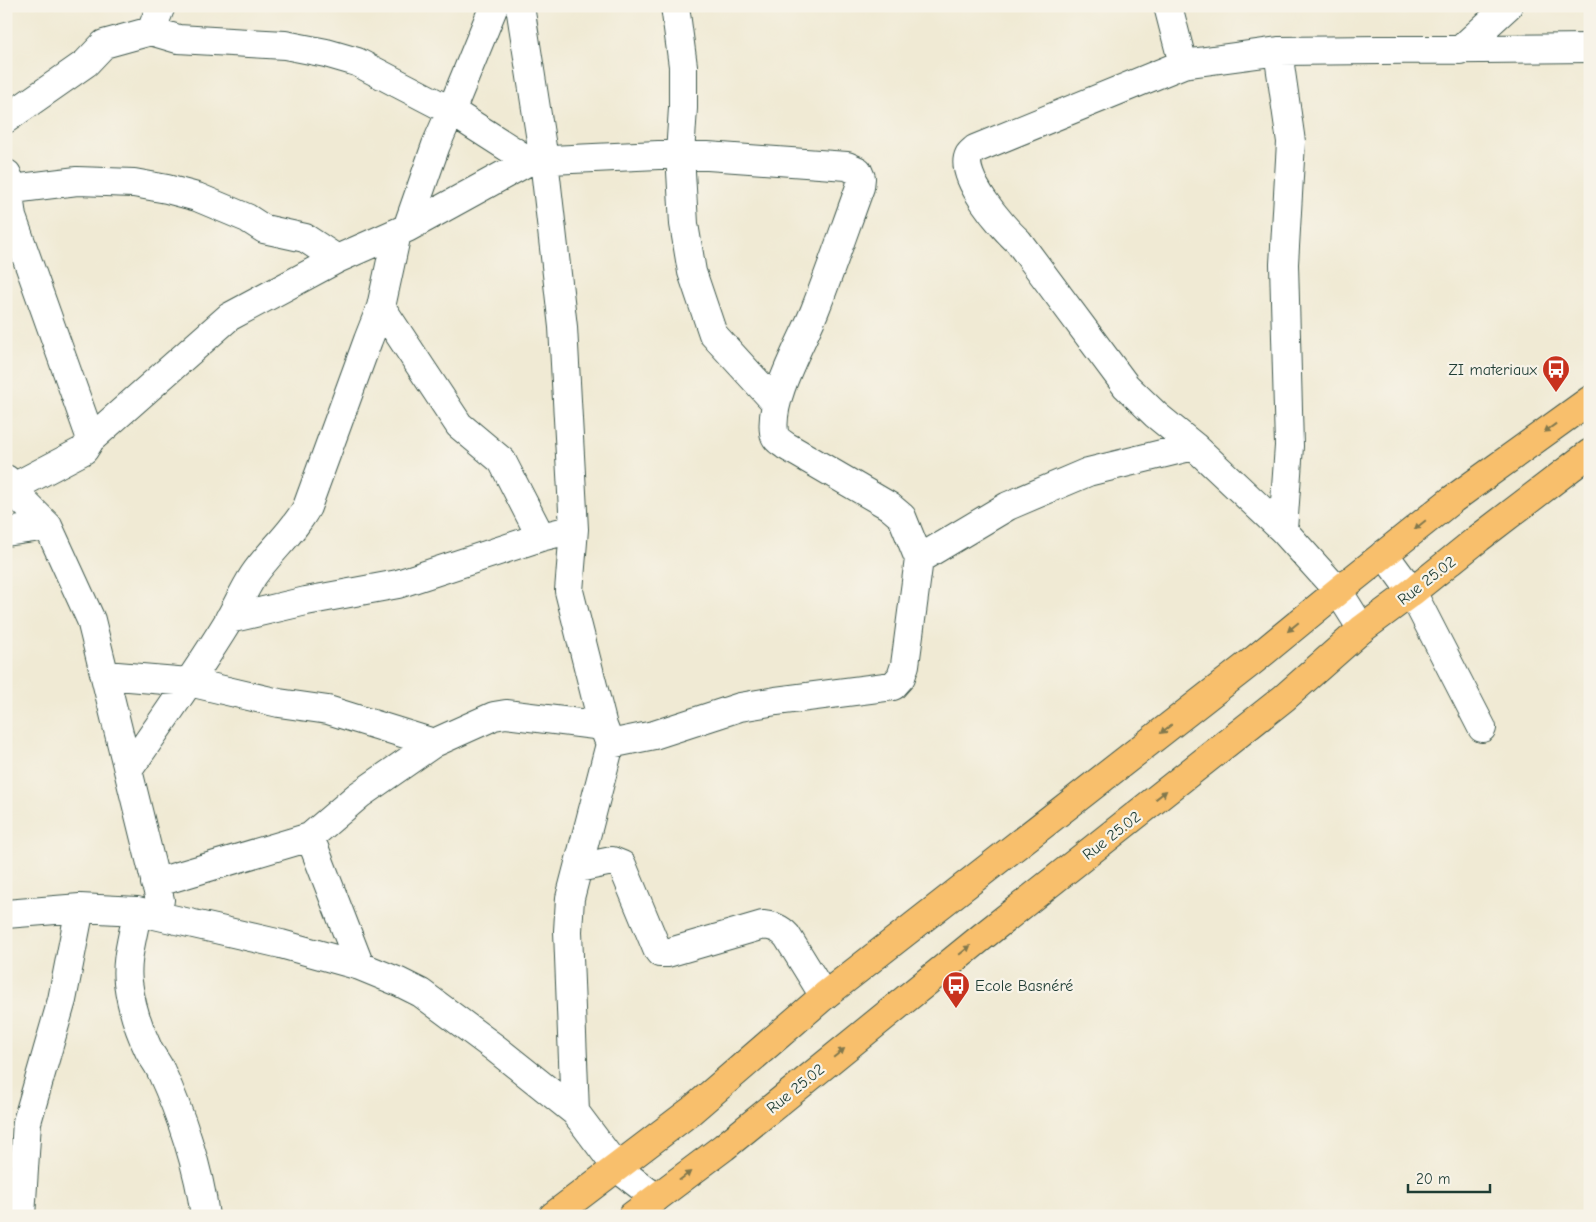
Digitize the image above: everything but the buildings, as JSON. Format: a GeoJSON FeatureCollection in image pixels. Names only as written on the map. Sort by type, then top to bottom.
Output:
{"type":"FeatureCollection","features":[{"type":"Feature","properties":{"kind":"main road"},"geometry":{"type":"LineString","coordinates":[[553,1216],[691,1111],[824,996],[1254,660],[1453,499],[1590,400]]}},
{"type":"Feature","properties":{"kind":"main road","name":"Rue 25.02"},"geometry":{"type":"LineString","coordinates":[[632,1216],[724,1147],[982,937],[1284,698],[1362,629],[1590,453]]}},
{"type":"Feature","properties":{"kind":"street"},"geometry":{"type":"LineString","coordinates":[[151,32],[161,6]]}},
{"type":"Feature","properties":{"kind":"street"},"geometry":{"type":"LineString","coordinates":[[128,769],[189,682],[257,571],[301,519],[307,507],[381,307],[402,230],[494,6]]}},
{"type":"Feature","properties":{"kind":"street"},"geometry":{"type":"LineString","coordinates":[[520,6],[537,160],[563,327],[574,528],[568,591],[607,735],[570,898],[568,931],[575,1112]]}},
{"type":"Feature","properties":{"kind":"street"},"geometry":{"type":"LineString","coordinates":[[675,6],[683,66],[680,154],[684,224],[692,272],[713,334],[776,403]]}},
{"type":"Feature","properties":{"kind":"street"},"geometry":{"type":"LineString","coordinates":[[1168,6],[1183,64]]}},
{"type":"Feature","properties":{"kind":"street"},"geometry":{"type":"LineString","coordinates":[[1460,50],[1508,6]]}},
{"type":"Feature","properties":{"kind":"street"},"geometry":{"type":"LineString","coordinates":[[6,119],[86,63],[104,44],[151,32],[178,39],[285,45],[326,53],[357,62],[537,160]]}},
{"type":"Feature","properties":{"kind":"street"},"geometry":{"type":"LineString","coordinates":[[1362,629],[1338,591],[1282,530],[1194,446],[1156,415],[1126,386],[1018,241],[1000,224],[980,196],[970,177],[967,163],[969,154],[975,149],[1183,64],[1278,51],[1590,48]]}},
{"type":"Feature","properties":{"kind":"street"},"geometry":{"type":"LineString","coordinates":[[1278,51],[1291,142],[1284,264],[1289,446],[1282,530]]}},
{"type":"Feature","properties":{"kind":"street"},"geometry":{"type":"LineString","coordinates":[[155,883],[310,837],[359,795],[434,743],[494,716],[506,714],[607,735],[654,735],[740,707],[893,686],[901,677],[905,665],[919,559],[902,517],[889,506],[786,446],[776,439],[774,432],[776,403],[796,350],[817,303],[860,188],[862,178],[858,171],[847,166],[680,154],[537,160],[402,230],[337,259],[229,317],[90,439],[84,450],[9,484],[48,526],[91,620],[155,883],[164,916]]}},
{"type":"Feature","properties":{"kind":"street"},"geometry":{"type":"LineString","coordinates":[[90,439],[12,217],[10,180],[134,184],[167,189],[197,197],[247,218],[264,229],[305,238],[337,259]]}},
{"type":"Feature","properties":{"kind":"street"},"geometry":{"type":"LineString","coordinates":[[381,307],[459,425],[502,461],[541,537]]}},
{"type":"Feature","properties":{"kind":"street"},"geometry":{"type":"LineString","coordinates":[[919,559],[1008,506],[1088,472],[1194,446]]}},
{"type":"Feature","properties":{"kind":"street"},"geometry":{"type":"LineString","coordinates":[[6,532],[48,526]]}},
{"type":"Feature","properties":{"kind":"street"},"geometry":{"type":"LineString","coordinates":[[229,619],[306,601],[398,584],[574,528]]}},
{"type":"Feature","properties":{"kind":"street"},"geometry":{"type":"LineString","coordinates":[[1384,554],[1412,592],[1482,728]]}},
{"type":"Feature","properties":{"kind":"street"},"geometry":{"type":"LineString","coordinates":[[105,675],[189,682],[280,703],[328,710],[434,743]]}},
{"type":"Feature","properties":{"kind":"street"},"geometry":{"type":"LineString","coordinates":[[310,837],[360,966]]}},
{"type":"Feature","properties":{"kind":"street"},"geometry":{"type":"LineString","coordinates":[[578,868],[612,861],[622,865],[660,953],[668,953],[763,925],[782,930],[824,996]]}},
{"type":"Feature","properties":{"kind":"street"},"geometry":{"type":"LineString","coordinates":[[6,914],[80,908],[137,911],[281,944],[360,966],[421,993],[494,1048],[575,1112],[617,1168],[656,1198]]}},
{"type":"Feature","properties":{"kind":"street"},"geometry":{"type":"LineString","coordinates":[[20,1216],[27,1122],[62,1000],[80,908]]}},
{"type":"Feature","properties":{"kind":"street"},"geometry":{"type":"LineString","coordinates":[[137,911],[128,967],[128,982],[135,1016],[169,1088],[200,1186],[205,1216]]}},
{"type":"Feature","properties":{"kind":"place","name":"ZI materiaux"},"geometry":{"type":"Point","coordinates":[1556,393]}},
{"type":"Feature","properties":{"kind":"place","name":"Ecole Basnéré"},"geometry":{"type":"Point","coordinates":[956,1009]}}]}
